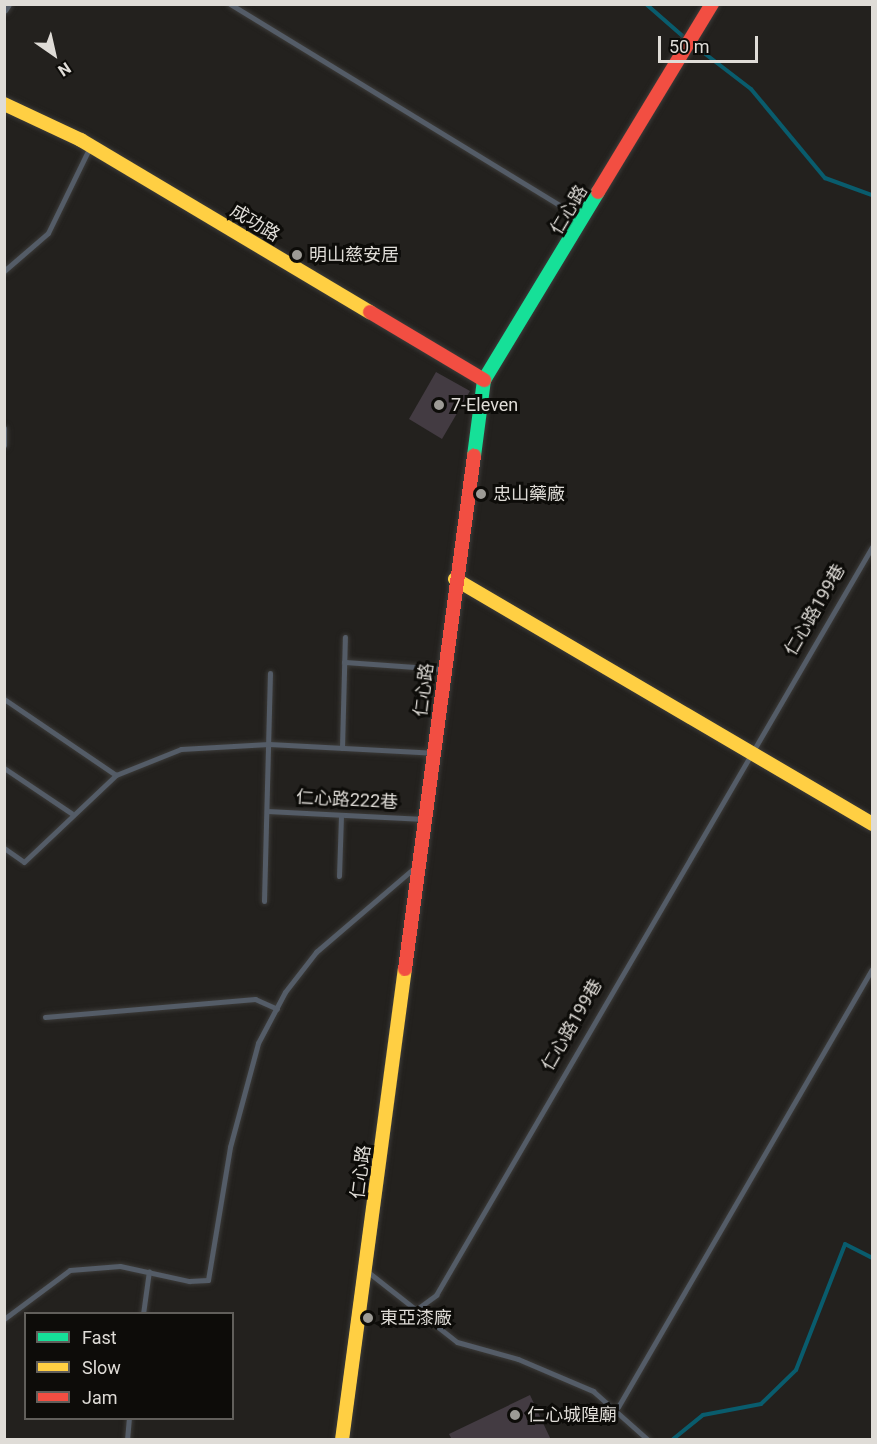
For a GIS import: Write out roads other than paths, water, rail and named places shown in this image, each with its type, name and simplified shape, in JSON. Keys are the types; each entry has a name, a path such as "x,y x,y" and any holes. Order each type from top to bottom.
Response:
{"street":[{"path":"4,9 7,4"},
{"name":"仁心路","path":"342,1440 366,1272 416,867 435,753 455,579 484,380 585,220 712,4"},
{"name":"成功路","path":"4,104 91,146 484,380"},
{"path":"455,579 873,824"}],"lane":[{"path":"230,4 585,220"},
{"path":"4,272 48,232 91,146"},
{"path":"4,428 4,445"},
{"name":"仁心路199巷","path":"417,1309 436,1295 873,547"},
{"path":"342,748 345,637"},
{"path":"344,662 444,669"},
{"path":"264,901 270,673"},
{"path":"4,699 116,775"},
{"path":"4,848 24,862 71,813 116,775 181,749 268,744 435,753"},
{"path":"4,768 71,813"},
{"name":"仁心路222巷","path":"267,811 425,819"},
{"path":"339,876 341,814"},
{"path":"4,1319 70,1270 120,1266 202,1283 213,1274 230,1148 258,1043 277,1009 316,952 416,867"},
{"path":"618,1407 873,969"},
{"path":"45,1017 255,999 277,1009"},
{"path":"143,1312 149,1271"},
{"path":"366,1272 458,1342 565,1378 618,1407 648,1440"},
{"path":"127,1440 129,1420"}],"waterway":[{"path":"646,4 685,38"},
{"path":"691,43 751,89 825,178 872,195"},
{"path":"672,1440 703,1415 761,1404 796,1370 845,1244 872,1258"}],"place":[{"name":"明山慈安居","path":"297,255"},
{"name":"7-Eleven","path":"439,405"},
{"name":"忠山藥廠","path":"481,494"},
{"name":"東亞漆廠","path":"368,1318"},
{"name":"仁心城隍廟","path":"515,1415"}]}
